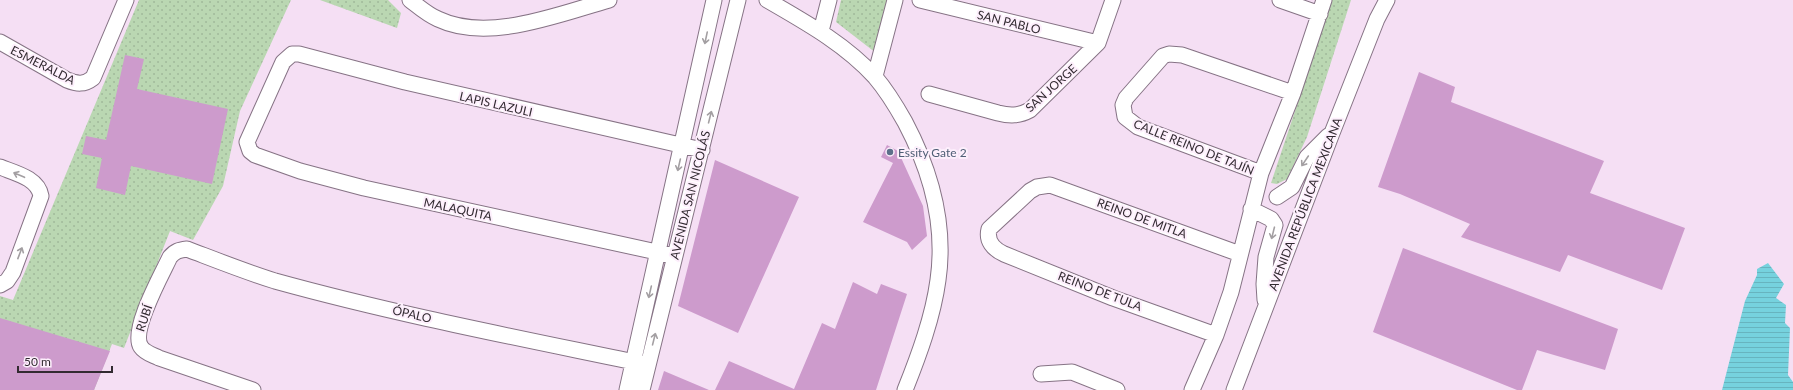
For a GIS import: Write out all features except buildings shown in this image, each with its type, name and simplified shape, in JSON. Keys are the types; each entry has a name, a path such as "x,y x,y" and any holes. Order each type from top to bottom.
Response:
{"street":[{"name":"ESMERALDA","path":"0,42 75,84 88,83 93,78 126,0"},
{"path":"410,0 438,20 456,25 494,27 522,24 609,0"},
{"name":"AVENIDA SAN NICOLÁS","path":"642,390 641,363 659,253 714,0"},
{"name":"AVENIDA SAN NICOLÁS","path":"627,390 641,363 675,256 738,0"},
{"path":"767,0 821,31 875,76 891,98 917,146 930,179 940,227 939,268 933,306 905,390"},
{"path":"821,31 829,0"},
{"path":"875,76 895,0"},
{"name":"SAN PABLO","path":"920,0 1098,43"},
{"name":"SAN JORGE","path":"929,94 998,113 1015,116 1030,110 1098,43 1113,0"},
{"path":"1192,390 1216,335 1230,292 1261,173 1293,93 1322,7 1280,0"},
{"name":"AVENIDA REPÚBLICA MEXICANA","path":"1378,19 1381,0"},
{"name":"AVENIDA REPÚBLICA MEXICANA","path":"1234,390 1332,133 1387,0"},
{"name":"LAPIS LAZULI","path":"247,147 248,136 283,62 292,54 307,56 405,82 702,150"},
{"name":"CALLE REINO DE TAJÍN","path":"1261,173 1138,127 1125,117 1123,105 1126,98 1159,60 1169,54 1182,55 1293,93"},
{"path":"1277,197 1292,187 1307,158 1332,133"},
{"name":"MALAQUITA","path":"247,147 255,155 300,171 357,186 675,256"},
{"path":"0,167 28,179 37,185 41,196 40,203 13,272 7,281 0,285"},
{"name":"REINO DE MITLA","path":"989,240 988,234 993,224 1030,191 1043,185 1058,187 1240,254"},
{"path":"1256,190 1303,207"},
{"path":"1251,209 1271,219 1275,226 1266,257 1264,273 1265,306"},
{"name":"REINO DE TULA","path":"989,240 993,247 1004,254 1113,298 1216,335"},
{"name":"ÓPALO","path":"180,250 187,249 274,280 327,294 436,320 641,363"},
{"name":"RUBÍ","path":"180,250 170,257 142,320 138,339 141,346 146,352 159,358 253,390"},
{"path":"1040,374 1072,372 1117,390"}],"green space":[{"path":"139,0 291,0 240,111 223,186 193,240 170,231 124,348 112,344 94,390 0,390 0,296 13,300"},
{"path":"320,0 388,0 401,13 397,28"},
{"path":"841,0 888,0 876,53 836,22"},
{"path":"1332,0 1351,0 1307,137 1287,179 1277,184 1271,183"}],"water":[{"path":"1768,263 1784,284 1776,298 1786,305 1785,323 1790,328 1788,375 1793,382 1793,390 1722,390 1745,301 1757,275 1757,269"}],"place":[{"name":"Essity Gate 2","path":"890,152"}]}
